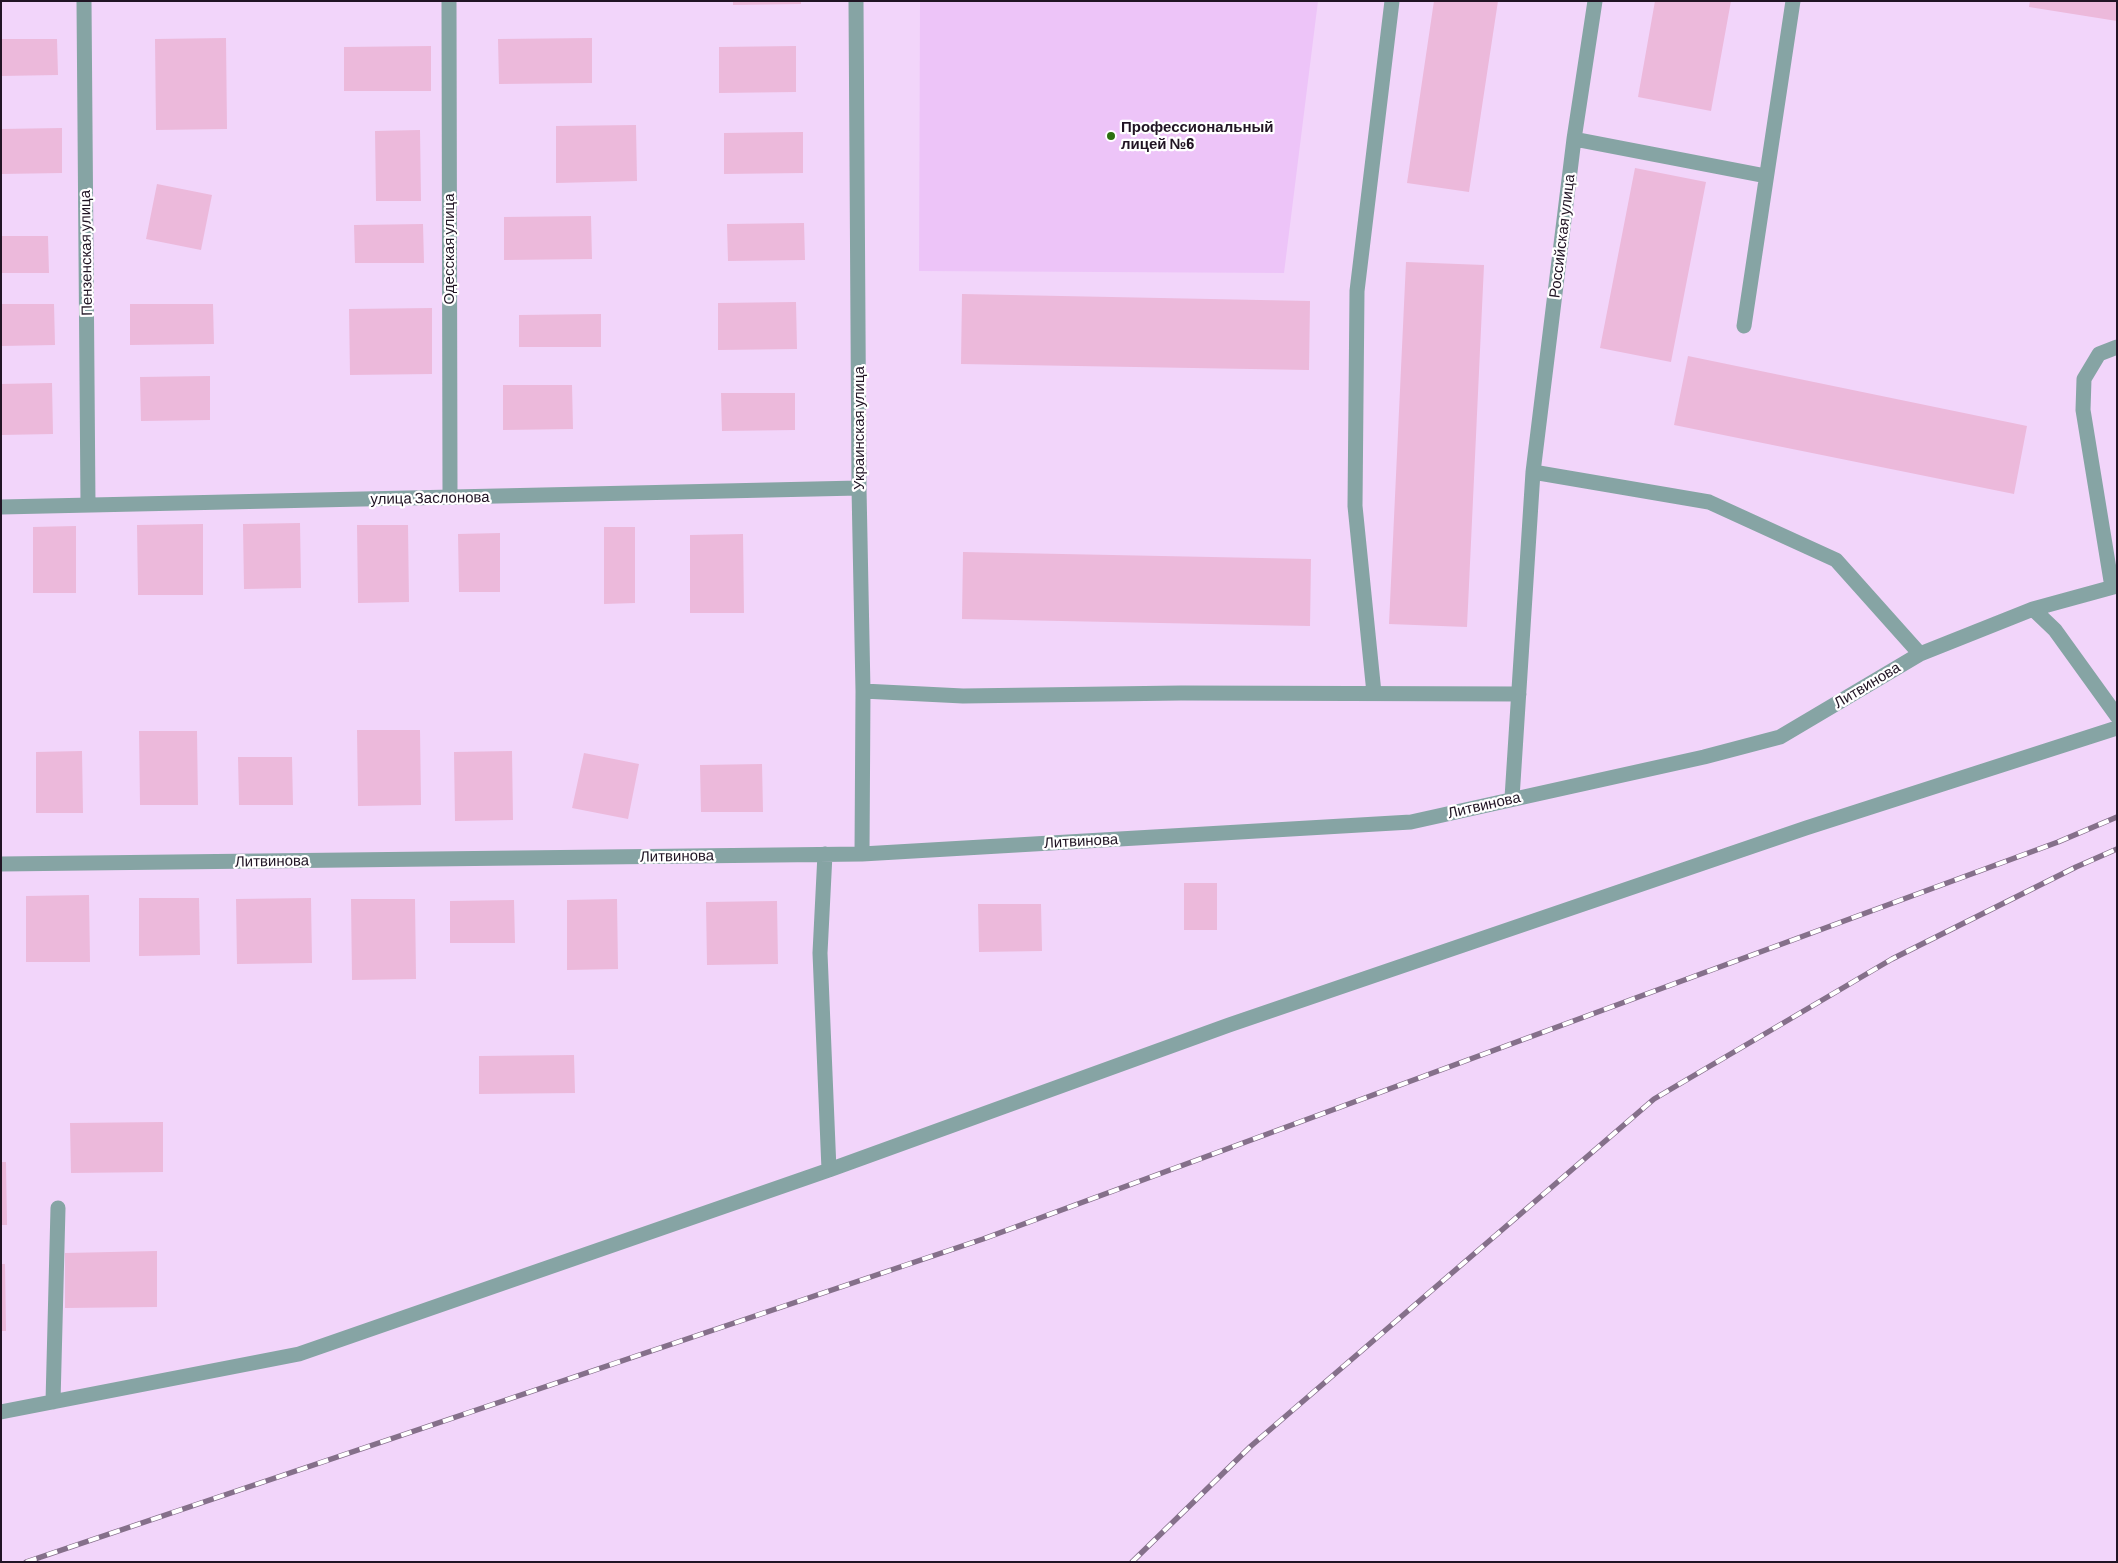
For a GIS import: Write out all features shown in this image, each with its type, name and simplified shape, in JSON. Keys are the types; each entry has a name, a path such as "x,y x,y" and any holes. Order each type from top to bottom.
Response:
{"street":[{"name":"Пензенская улица","path":"84,1 88,505"},
{"name":"Одесская улица","path":"449,1 450,497"},
{"name":"Украинская улица","path":"856,1 859,488 864,691 862,854"},
{"path":"1374,693 1355,506 1357,291 1392,1"},
{"name":"Российская улица","path":"1512,798 1533,472 1574,139 1595,1"},
{"path":"1744,326 1793,1"},
{"path":"1574,139 1766,176"},
{"path":"2115,586 2083,410 2084,379 2099,354 2117,347"},
{"path":"1533,472 1709,502 1836,560 1920,654"},
{"name":"улица Заслонова","path":"1,507 859,488"},
{"name":"Литвинова","path":"1,864 862,854 1411,822 1512,798 1704,757 1780,736 1920,654 2033,609 2115,586"},
{"path":"2033,609 2055,630 2117,716"},
{"path":"864,691 963,696 1374,693 1519,694"},
{"path":"1,1412 299,1354 828,1170 1314,996 1806,828 2117,728"},
{"path":"825,854 820,954 828,1170"},
{"path":"53,1402 58,1208"}],"shaded area":[{"name":"Профессиональный лицей №6","path":"920,1 1318,1 1284,273 919,271"}],"building":[{"path":"733,1 801,1 801,4 733,5"},
{"path":"1434,1 1498,1 1469,192 1407,183"},
{"path":"1655,1 1731,1 1711,111 1638,97"},
{"path":"2030,1 2117,1 2117,21 2029,7"},
{"path":"226,38 227,129 156,130 155,39"},
{"path":"592,38 592,83 499,84 498,39"},
{"path":"1,39 57,39 58,75 1,76"},
{"path":"431,46 431,91 344,91 344,47"},
{"path":"796,46 796,92 719,93 719,47"},
{"path":"636,125 637,181 556,183 556,126"},
{"path":"62,128 62,173 1,174 1,129"},
{"path":"420,130 421,201 376,201 375,131"},
{"path":"803,132 803,173 724,174 724,133"},
{"path":"1635,168 1706,182 1671,362 1600,348"},
{"path":"157,184 212,195 201,250 146,239"},
{"path":"591,216 592,259 504,260 504,217"},
{"path":"804,223 805,260 728,261 727,224"},
{"path":"423,224 424,263 355,263 354,225"},
{"path":"1,236 48,236 49,273 1,273"},
{"path":"1406,262 1484,265 1467,627 1389,624"},
{"path":"962,294 1310,301 1309,370 961,364"},
{"path":"796,302 797,349 718,350 718,303"},
{"path":"1,304 54,304 55,345 1,346"},
{"path":"130,304 213,304 214,344 130,345"},
{"path":"432,308 432,374 350,375 349,309"},
{"path":"601,314 601,347 519,347 519,315"},
{"path":"1688,356 2027,426 2014,494 1674,425"},
{"path":"210,376 210,420 141,421 140,377"},
{"path":"52,383 53,434 1,435 1,384"},
{"path":"503,385 572,385 573,429 503,430"},
{"path":"721,393 795,393 795,430 722,431"},
{"path":"300,523 301,588 244,589 243,524"},
{"path":"203,524 203,595 138,595 137,525"},
{"path":"357,525 408,525 409,602 358,603"},
{"path":"76,526 76,593 33,593 33,527"},
{"path":"604,527 635,527 635,603 604,604"},
{"path":"500,533 500,592 459,592 458,534"},
{"path":"743,534 744,613 690,613 690,535"},
{"path":"963,552 1311,559 1310,626 962,619"},
{"path":"357,730 420,730 421,805 358,806"},
{"path":"139,731 197,731 198,805 140,805"},
{"path":"82,751 83,813 36,813 36,752"},
{"path":"512,751 513,820 455,821 454,752"},
{"path":"584,753 639,764 628,819 572,808"},
{"path":"238,757 292,757 293,805 239,805"},
{"path":"762,764 763,812 701,812 700,765"},
{"path":"1184,883 1217,883 1217,930 1184,930"},
{"path":"89,895 90,962 26,962 26,896"},
{"path":"139,898 199,898 200,955 139,956"},
{"path":"311,898 312,963 237,964 236,899"},
{"path":"351,899 415,899 416,979 352,980"},
{"path":"617,899 618,969 567,970 567,900"},
{"path":"514,900 515,943 450,943 450,901"},
{"path":"777,901 778,964 707,965 706,902"},
{"path":"978,904 1041,904 1042,951 979,952"},
{"path":"574,1055 575,1093 479,1094 479,1056"},
{"path":"163,1122 163,1172 71,1173 70,1123"},
{"path":"1,1162 6,1162 7,1225 1,1225"},
{"path":"157,1251 157,1307 65,1308 65,1253"},
{"path":"1,1264 5,1264 6,1331 1,1331"}],"railway":[{"path":"26,1562 983,1239 2058,842 2117,817"},
{"path":"1132,1562 1251,1446 1654,1099 1892,959 2076,867 2117,849"}],"place":[{"name":"Профессиональный лицей №6","path":"1111,136"}]}
